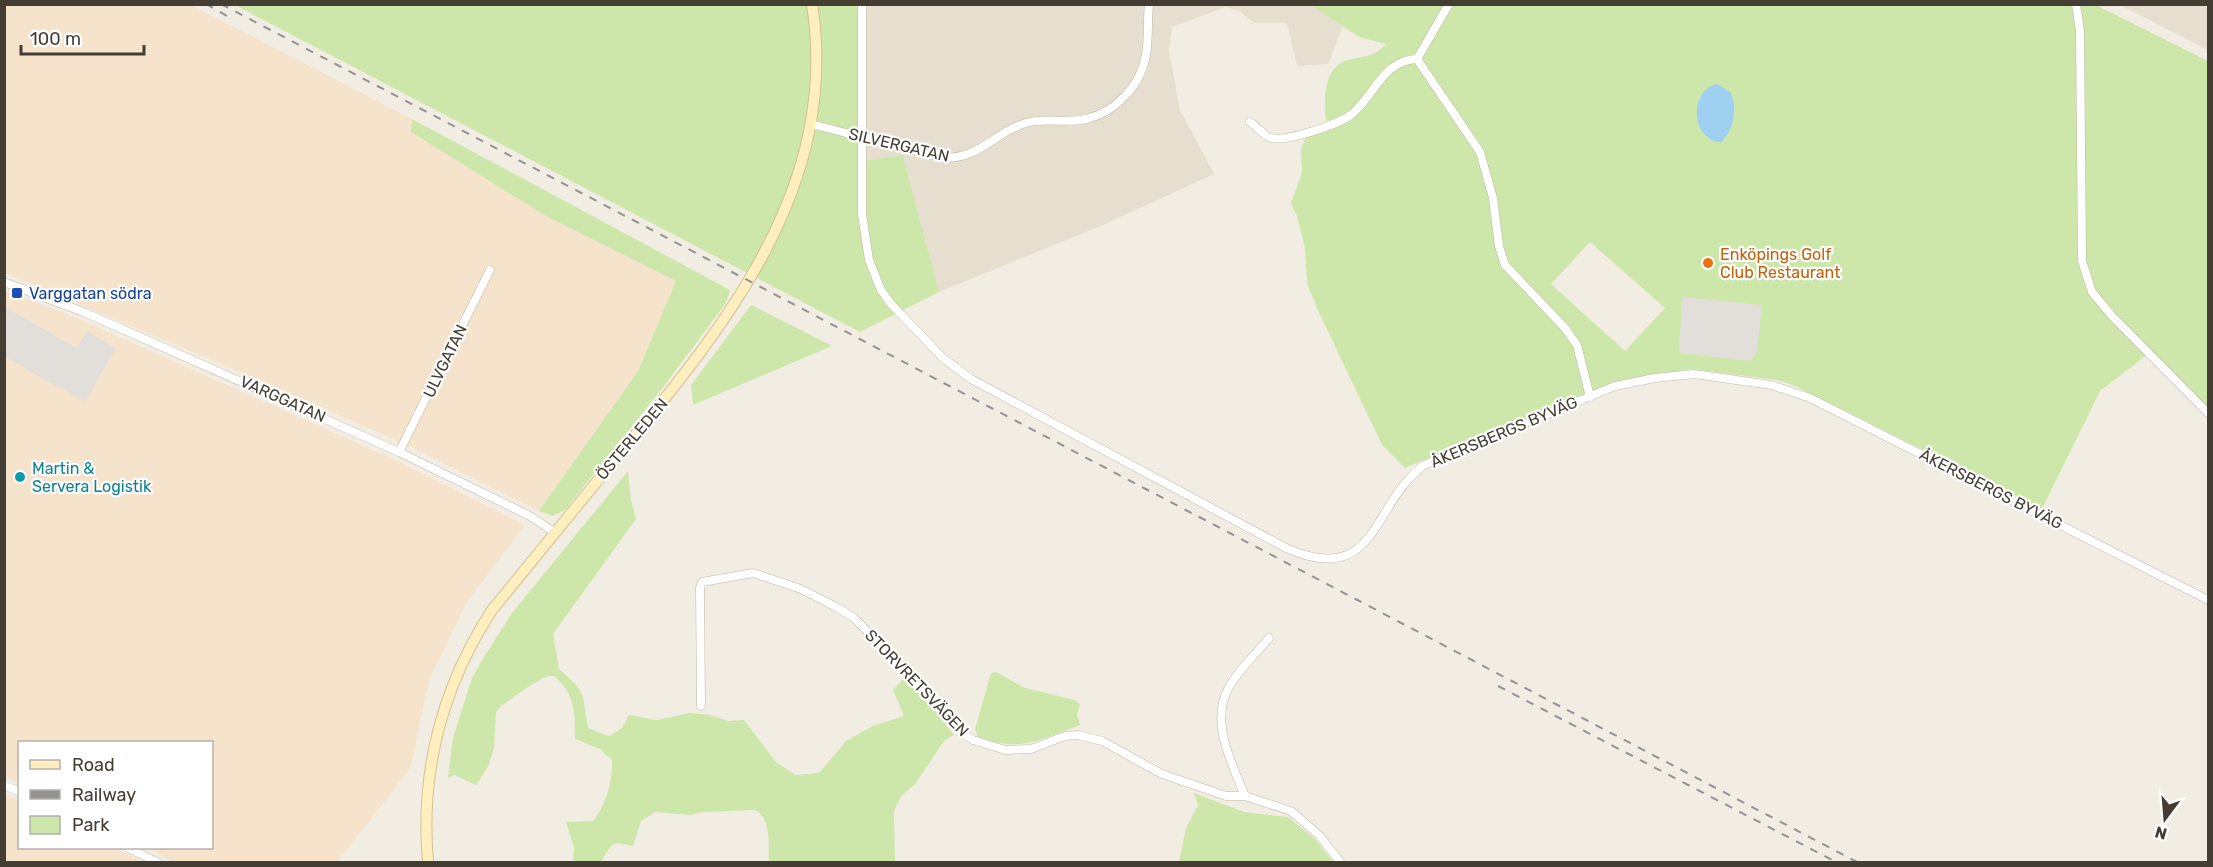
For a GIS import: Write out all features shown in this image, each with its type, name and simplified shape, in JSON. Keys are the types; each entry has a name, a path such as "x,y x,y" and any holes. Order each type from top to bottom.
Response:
{"street":[{"name":"ÖSTERLEDEN","path":"428,862 426,814 435,737 449,692 465,655 492,610 554,532 678,385 735,306 783,216 811,123 817,82 813,4"},
{"name":"ÅKERSBERGS BYVÄG","path":"861,4 864,138 862,214 865,243 874,275 891,304 943,358 964,375 1305,556 1329,560 1360,548 1378,526 1406,481 1424,465 1615,386 1687,374 1771,385 1810,398 2208,600"},
{"name":"SILVERGATAN","path":"811,123 943,158 958,158 972,155 996,138 1026,123 1045,120 1084,120 1121,100 1137,82 1146,56 1149,4"},
{"path":"1417,58 1449,4"},
{"path":"2076,4 2080,31 2082,261 2092,292 2112,316 2208,413"},
{"path":"1250,122 1269,137 1283,140 1342,120 1360,105 1392,67 1406,59 1417,58"},
{"path":"1417,58 1480,152 1493,198 1499,246 1505,265 1565,328 1577,345 1590,397"},
{"name":"ULVGATAN","path":"399,452 490,270"},
{"name":"VARGGATAN","path":"4,282 86,313 399,452 530,516 554,532"},
{"name":"STORVRETSVÄGEN","path":"701,706 700,588 702,582 753,573 801,589 854,618 960,732 973,740 1005,750 1020,751 1065,736 1089,737 1102,741 1161,774 1226,796 1245,796 1291,811 1320,836 1340,862"},
{"path":"1245,796 1229,761 1220,711 1228,688 1269,638"},
{"path":"4,785 18,791"},
{"path":"130,849 157,862"}],"shaded area":[{"path":"1311,4 1343,26 1328,64 1297,66 1287,23 1254,23 1240,11 1226,7 1172,27 1169,51 1180,110 1214,174 1103,225 939,292 903,155 866,162 866,5"},
{"path":"4,5 191,5 412,119 411,132 544,215 676,281 638,371 539,511 413,448 271,385 5,273"},
{"path":"2120,5 2208,5 2208,50"},
{"path":"4,290 70,315 395,460 525,525 467,602 429,680 410,769 337,862 174,862 149,849 213,849 213,741 18,741 18,783 5,776"},
{"path":"1682,297 1762,305 1757,352 1751,361 1679,353"},
{"path":"5,307 77,348 87,331 116,348 85,402 5,357"},
{"path":"4,794 18,801 18,849 117,849 142,862 5,862"}],"green space":[{"path":"235,5 866,5 866,161 903,155 939,292 860,332"},
{"path":"1311,5 2096,5 2208,61 2208,410 2152,351 2100,391 2042,509 1795,386 1777,380 1691,369 1642,377 1507,425 1405,468 1382,445 1316,306 1307,283 1305,248 1297,216 1291,203 1302,173 1301,149 1306,137 1344,122 1341,118 1326,121 1325,94 1334,69 1348,60 1373,54 1386,44 1359,37","holes":["1700,96 1735,112 1725,139 1708,137 1701,128 1697,113","1590,242 1665,308 1625,351 1551,284"]},
{"path":"412,119 730,290 726,303 664,386 565,510 553,516 539,511 638,371 676,281 544,215 411,132"},
{"path":"751,305 832,346 693,405 691,385"},
{"path":"628,471 631,500 636,519 553,634 559,669 577,686 583,697 588,728 609,736 622,728 629,715 657,720 689,713 710,715 728,721 744,720 776,762 795,775 819,773 846,741 873,726 904,716 893,690 906,676 954,735 944,741 915,784 901,796 894,811 895,862 769,862 767,826 755,810 703,812 691,815 655,812 641,821 633,846 620,843 612,845 601,862 573,862 574,848 566,822 593,821 598,815 608,792 612,760 600,749 575,739 574,712 570,697 554,676 547,676 531,685 496,712 494,748 489,765 476,785 454,775 448,778 453,738 472,678 482,660 512,613"},
{"path":"996,672 1025,688 1075,700 1080,705 1077,715 1080,725 1042,739 1019,744 993,742 978,737 975,729 991,673"},
{"path":"1194,793 1244,812 1288,817 1315,839 1333,862 1179,862 1186,828 1198,805"}],"water":[{"path":"1717,84 1730,92 1734,104 1732,125 1721,142 1711,139 1704,133 1697,115 1701,95 1708,88"}],"railway":[{"path":"206,4 227,16"},
{"path":"221,4 1857,862"},
{"path":"1498,686 1836,862"}],"place":[{"name":"Enköpings Golf Club Restaurant","path":"1708,263"},
{"name":"Varggatan södra","path":"17,293"},
{"name":"Martin & Servera Logistik","path":"20,477"}]}
